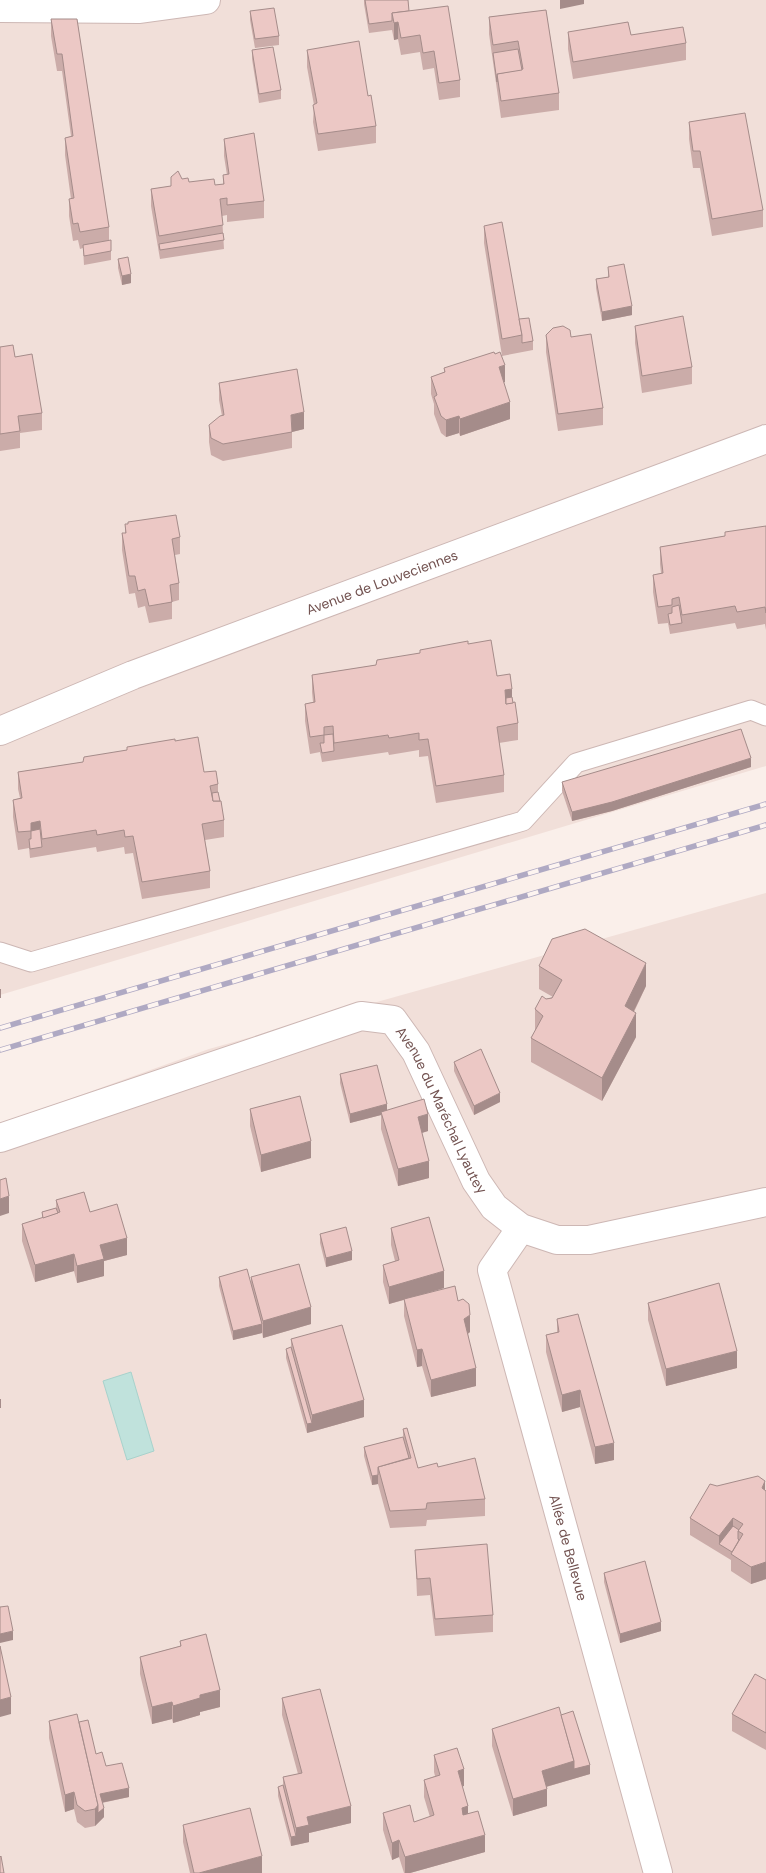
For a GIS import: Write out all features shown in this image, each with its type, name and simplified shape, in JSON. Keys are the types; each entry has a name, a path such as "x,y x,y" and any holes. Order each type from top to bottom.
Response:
{"street":[{"path":"0,8 140,9 206,0"},
{"name":"Avenue de Louveciennes","path":"0,731 133,675 766,439"},
{"name":"Avenue du Maréchal Lyautey","path":"0,1138 361,1016 393,1020 416,1052 476,1181 494,1207 521,1228 557,1240 589,1240 766,1202"},
{"name":"Allée de Bellevue","path":"521,1228 492,1270 658,1873"}],"lane":[{"path":"0,952 31,962 523,821 576,763 751,710 766,716"}],"shaded area":[{"path":"0,0 766,0 766,766 0,995"},
{"path":"766,893 766,1873 0,1873 0,1124 209,1049"}],"water":[{"path":"131,1372 154,1451 127,1460 103,1381"}],"building":[{"path":"365,0 408,0 409,11 392,13 392,21 369,24"},
{"path":"448,6 460,80 439,83 434,51 423,53 420,35 401,38 398,22 394,23 392,13"},
{"path":"274,8 279,36 255,39 250,11"},
{"path":"546,10 559,93 501,101 497,74 523,69 518,41 493,45 489,17"},
{"path":"51,19 77,19 109,227 80,232 78,223 73,224 69,199 74,198 65,138 73,136 62,54 57,54"},
{"path":"628,22 631,35 683,27 686,43 573,62 568,32"},
{"path":"359,41 368,96 371,95 376,126 318,134 313,105 317,103 307,50"},
{"path":"273,47 281,90 259,94 252,50"},
{"path":"518,49 522,70 497,74 497,82 493,53"},
{"path":"745,113 763,210 712,219 700,151 693,151 689,122"},
{"path":"254,133 264,201 227,205 227,198 220,199 223,225 159,236 151,189 171,186 171,177 178,171 182,179 188,178 189,182 214,179 215,185 224,184 223,175 229,174 224,139"},
{"path":"502,222 522,335 502,339 484,226"},
{"path":"223,233 224,240 160,250 159,244"},
{"path":"111,240 111,251 84,256 83,245"},
{"path":"128,257 131,274 122,276 118,259"},
{"path":"624,264 632,306 602,312 596,279 609,277 608,267"},
{"path":"683,316 692,367 642,376 635,326"},
{"path":"529,318 533,341 522,343 519,319"},
{"path":"563,326 570,330 571,337 591,334 603,408 558,414 546,335 553,328"},
{"path":"13,345 15,357 32,354 42,413 18,416 20,431 0,434 0,347"},
{"path":"494,352 495,354 500,352 505,365 499,367 510,402 460,419 459,416 446,420 441,416 434,397 437,395 431,377 445,372 444,368"},
{"path":"297,369 304,412 291,415 292,432 223,444 211,438 209,425 224,415 219,383"},
{"path":"176,515 180,537 172,539 179,583 170,585 172,602 149,606 145,589 138,591 135,576 129,576 122,533 126,533 125,524 128,524 128,522"},
{"path":"766,526 766,613 765,607 737,612 735,606 682,615 679,597 672,599 672,605 658,607 653,575 663,573 660,547 725,536 725,532"},
{"path":"679,605 682,623 670,625 668,614 672,613 672,607"},
{"path":"491,640 497,676 510,674 512,689 505,690 506,704 515,702 518,723 497,727 504,775 436,786 428,739 419,740 419,733 389,738 388,735 334,743 333,726 324,727 324,735 310,737 305,704 315,702 312,675 376,665 377,660 420,653 420,650 468,641 468,644"},
{"path":"512,697 513,703 506,704 506,698"},
{"path":"741,729 751,758 612,802 572,812 562,782"},
{"path":"333,734 334,751 322,753 320,743 324,743 324,735"},
{"path":"198,737 204,772 216,771 218,784 210,786 213,801 221,801 224,820 202,824 210,871 142,882 133,836 125,837 124,830 97,835 96,830 42,839 40,821 31,823 31,831 18,832 13,800 22,798 18,772 83,762 84,757 127,750 127,747"},
{"path":"218,792 220,801 213,801 212,793"},
{"path":"40,829 42,847 30,849 29,839 31,839 31,831"},
{"path":"585,929 646,963 625,1006 636,1013 602,1078 531,1038 543,1016 535,1009 542,996 546,999 552,998 562,980 539,966 552,939"},
{"path":"481,1049 500,1093 474,1106 454,1062"},
{"path":"377,1065 387,1104 350,1114 340,1074"},
{"path":"300,1096 311,1141 261,1155 250,1109"},
{"path":"424,1099 428,1114 418,1117 429,1161 398,1169 381,1112"},
{"path":"6,1178 9,1196 0,1199 0,1180"},
{"path":"84,1192 90,1212 117,1204 127,1238 100,1245 104,1259 77,1266 74,1254 35,1265 22,1224 60,1212 56,1200"},
{"path":"56,1208 58,1213 43,1218 42,1212"},
{"path":"429,1217 444,1271 389,1287 383,1265 399,1260 391,1228"},
{"path":"346,1227 352,1251 326,1258 320,1234"},
{"path":"299,1264 311,1307 263,1321 251,1277"},
{"path":"247,1269 262,1324 233,1331 219,1277"},
{"path":"719,1283 737,1351 666,1369 648,1303"},
{"path":"455,1286 458,1301 463,1299 469,1304 470,1315 464,1319 476,1368 431,1380 422,1349 417,1350 404,1299"},
{"path":"578,1314 614,1443 595,1447 580,1390 562,1395 546,1335 559,1332 557,1319"},
{"path":"342,1325 364,1400 312,1415 291,1339"},
{"path":"291,1347 312,1423 307,1424 286,1349"},
{"path":"407,1428 418,1468 437,1463 438,1467 475,1458 485,1499 427,1503 426,1509 390,1511 378,1467 411,1458 403,1429"},
{"path":"403,1437 409,1458 378,1467 378,1475 372,1476 364,1447"},
{"path":"758,1476 765,1481 762,1488 766,1491 766,1562 751,1567 731,1554 743,1534 738,1531 743,1524 733,1518 719,1536 690,1518 710,1484 717,1486"},
{"path":"733,1526 739,1530 739,1540 732,1552 719,1544"},
{"path":"487,1544 493,1615 435,1619 430,1578 417,1579 415,1550"},
{"path":"645,1561 661,1622 620,1634 604,1573"},
{"path":"8,1606 13,1631 0,1634 0,1607"},
{"path":"206,1634 220,1690 200,1695 200,1698 173,1706 172,1702 152,1707 140,1657 181,1646 180,1641"},
{"path":"0,1646 11,1697 0,1700"},
{"path":"755,1674 766,1680 766,1733 732,1714"},
{"path":"320,1689 351,1806 307,1817 309,1825 296,1828 283,1777 302,1773 282,1698"},
{"path":"559,1707 574,1761 542,1771 547,1789 513,1799 492,1729"},
{"path":"573,1711 590,1765 574,1769 574,1761 561,1715"},
{"path":"77,1714 98,1805 95,1809 85,1811 77,1805 74,1792 65,1795 49,1721"},
{"path":"88,1720 96,1754 102,1752 106,1766 122,1763 129,1788 100,1794 104,1808 98,1813 98,1805 79,1722"},
{"path":"457,1748 464,1769 458,1771 468,1806 462,1808 463,1815 478,1811 485,1835 405,1857 399,1840 392,1843 383,1813 410,1805 414,1822 434,1815 424,1780 440,1775 434,1755"},
{"path":"283,1785 296,1836 291,1837 278,1787"},
{"path":"250,1808 262,1856 194,1873 183,1825"},
{"path":"1,1856 4,1873 0,1873"}],"railway":[{"path":"0,1028 766,804"},
{"path":"0,1050 766,825"}]}
